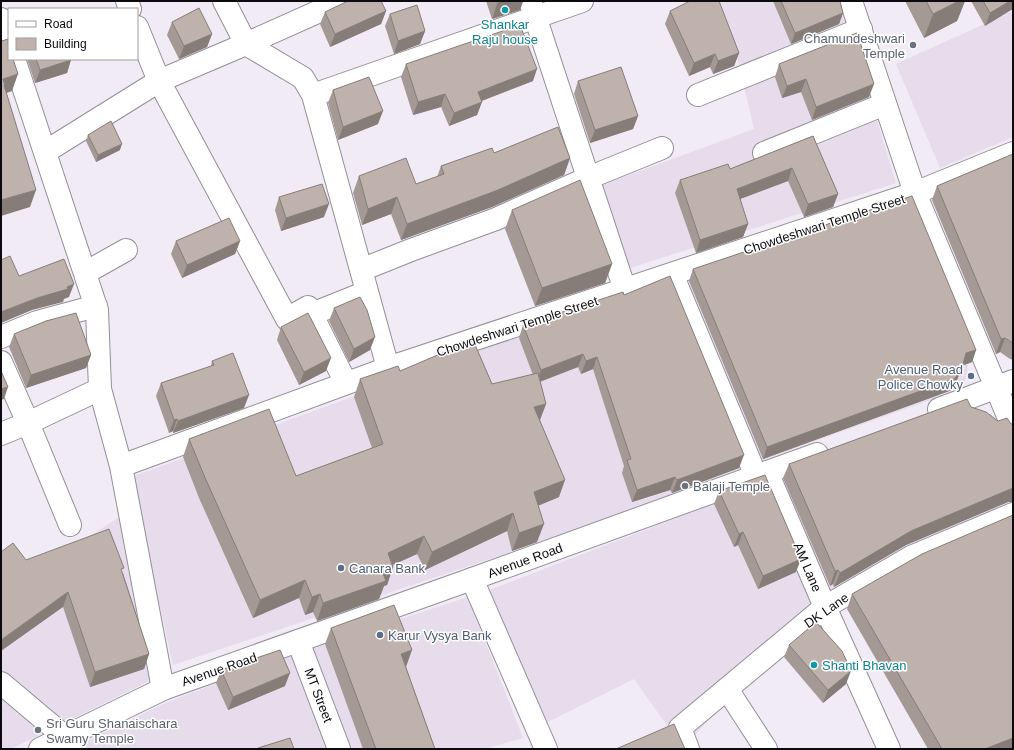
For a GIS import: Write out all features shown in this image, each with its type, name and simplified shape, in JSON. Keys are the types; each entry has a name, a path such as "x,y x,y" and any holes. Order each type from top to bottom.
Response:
{"street":[{"path":"224,1 246,44 303,78 313,95 388,368"},
{"path":"45,152 159,81 342,1"},
{"path":"313,95 532,9 582,1"},
{"path":"851,1 915,193 1005,385 1013,428"},
{"path":"532,9 625,290"},
{"path":"1,19 8,40"},
{"path":"138,28 159,81 287,319 308,308 346,383"},
{"path":"698,95 860,30"},
{"path":"14,60 96,306 100,389 121,466 163,689"},
{"path":"764,153 885,104"},
{"path":"361,270 410,250 496,219 588,178 662,148"},
{"name":"Chowdeshwari Temple Street","path":"121,466 388,368 915,193 1013,153"},
{"path":"85,273 126,250"},
{"name":"AM Lane","path":"672,274 761,474 825,607 889,749"},
{"path":"312,314 367,292"},
{"path":"1,337 37,322 96,306"},
{"path":"1,362 70,525"},
{"path":"918,417 1005,385"},
{"path":"1,434 100,389"},
{"name":"Avenue Road","path":"40,749 68,743 163,689 839,446"},
{"name":"DK Lane","path":"688,749 680,728 825,607 911,557 1013,514"},
{"path":"472,579 546,749"},
{"name":"MT Street","path":"298,641 339,749"},
{"path":"1,684 68,743"},
{"path":"727,689 766,749"}],"shaded area":[{"path":"717,1 841,1 896,183 624,270 591,189 754,129 735,48"},
{"path":"1013,11 1013,137 940,168 896,64"},
{"path":"784,241 968,360 967,378 956,391 815,441 612,518 173,665 131,477"},
{"path":"961,409 1013,462 1013,508 927,541 763,661 683,748 634,679 542,725 489,590"},
{"path":"122,515 151,680 11,749 1,749 1,595"},
{"path":"468,597 523,738 484,749 88,749 85,742 163,704 290,655"}],"building":[{"path":"348,1 381,1 386,11 335,34 325,12"},
{"path":"690,1 719,1 739,53 718,61 715,54 694,63 670,11"},
{"path":"781,1 840,1 843,13 795,33"},
{"path":"926,1 959,1 933,14"},
{"path":"983,1 1010,1 990,13"},
{"path":"417,5 425,31 398,41 390,14"},
{"path":"199,8 212,34 184,46 172,22"},
{"path":"520,25 537,69 478,92 482,102 454,113 445,94 418,102 406,64"},
{"path":"857,33 874,84 816,107 806,79 787,86 779,64"},
{"path":"1,37 2,41 8,39 8,60 13,60 18,74 3,79 36,190 1,200"},
{"path":"36,60 71,60 40,70"},
{"path":"621,67 638,116 595,130 578,81"},
{"path":"369,77 383,111 343,127 333,90"},
{"path":"111,121 122,144 98,155 88,135"},
{"path":"558,127 570,158 498,190 407,224 397,197 368,209 359,176 406,158 416,184 444,174 441,166 492,148 494,153"},
{"path":"813,136 838,194 808,204 792,168 737,189 748,224 700,240 680,180 728,164 730,169"},
{"path":"1013,154 1013,343 1005,338 1001,339 937,186"},
{"path":"580,180 612,264 542,288 512,210"},
{"path":"322,184 329,204 286,218 279,197"},
{"path":"912,196 976,350 966,353 962,368 956,378 767,447 693,269"},
{"path":"229,218 240,241 187,265 176,241"},
{"path":"10,256 19,276 64,259 74,284 67,287 68,289 37,298 1,312 1,260"},
{"path":"670,276 744,455 677,480 675,477 637,490 627,460 631,459 597,357 586,361 583,354 541,370 523,325 623,292 624,295"},
{"path":"360,297 367,310 375,337 354,349 334,308"},
{"path":"76,313 91,355 31,375 14,334 46,321"},
{"path":"308,313 331,358 304,372 281,327"},
{"path":"473,340 492,384 538,373 546,404 534,407 565,480 534,492 544,524 519,533 513,513 432,552 424,536 388,553 393,567 382,571 386,581 323,603 320,594 312,597 305,580 260,600 189,439 269,409 296,476 383,444 360,379 398,366 400,371"},
{"path":"233,353 249,395 178,421 177,419 174,420 161,383 214,365 212,361"},
{"path":"1,371 8,387 1,389"},
{"path":"967,399 971,407 986,412 998,421 1007,418 1011,424 1013,424 1013,488 911,531 840,573 838,570 835,571 789,464"},
{"path":"765,475 801,559 763,576 743,532 739,534 719,491"},
{"path":"1013,515 1013,738 985,749 942,749 852,594 922,554"},
{"path":"109,529 124,568 121,569 149,654 95,672 68,592 1,640 1,552 13,543 26,560"},
{"path":"394,605 412,650 401,654 435,749 376,749 331,628"},
{"path":"816,622 842,651 851,671 828,690 789,645"},
{"path":"280,650 290,673 233,697 221,670"},
{"path":"674,724 685,749 616,749"},
{"path":"290,738 294,749 258,749 258,748"}],"place":[{"name":"Shankar Raju house","path":"505,10"},
{"name":"Chamundeshwari Temple","path":"913,45"},
{"name":"Avenue Road Police Chowky","path":"971,376"},
{"name":"Balaji Temple","path":"685,486"},
{"name":"Canara Bank","path":"341,568"},
{"name":"Karur Vysya Bank","path":"380,635"},
{"name":"Shanti Bhavan","path":"814,665"},
{"name":"Sri Guru Shanaischara Swamy Temple","path":"38,730"}]}
